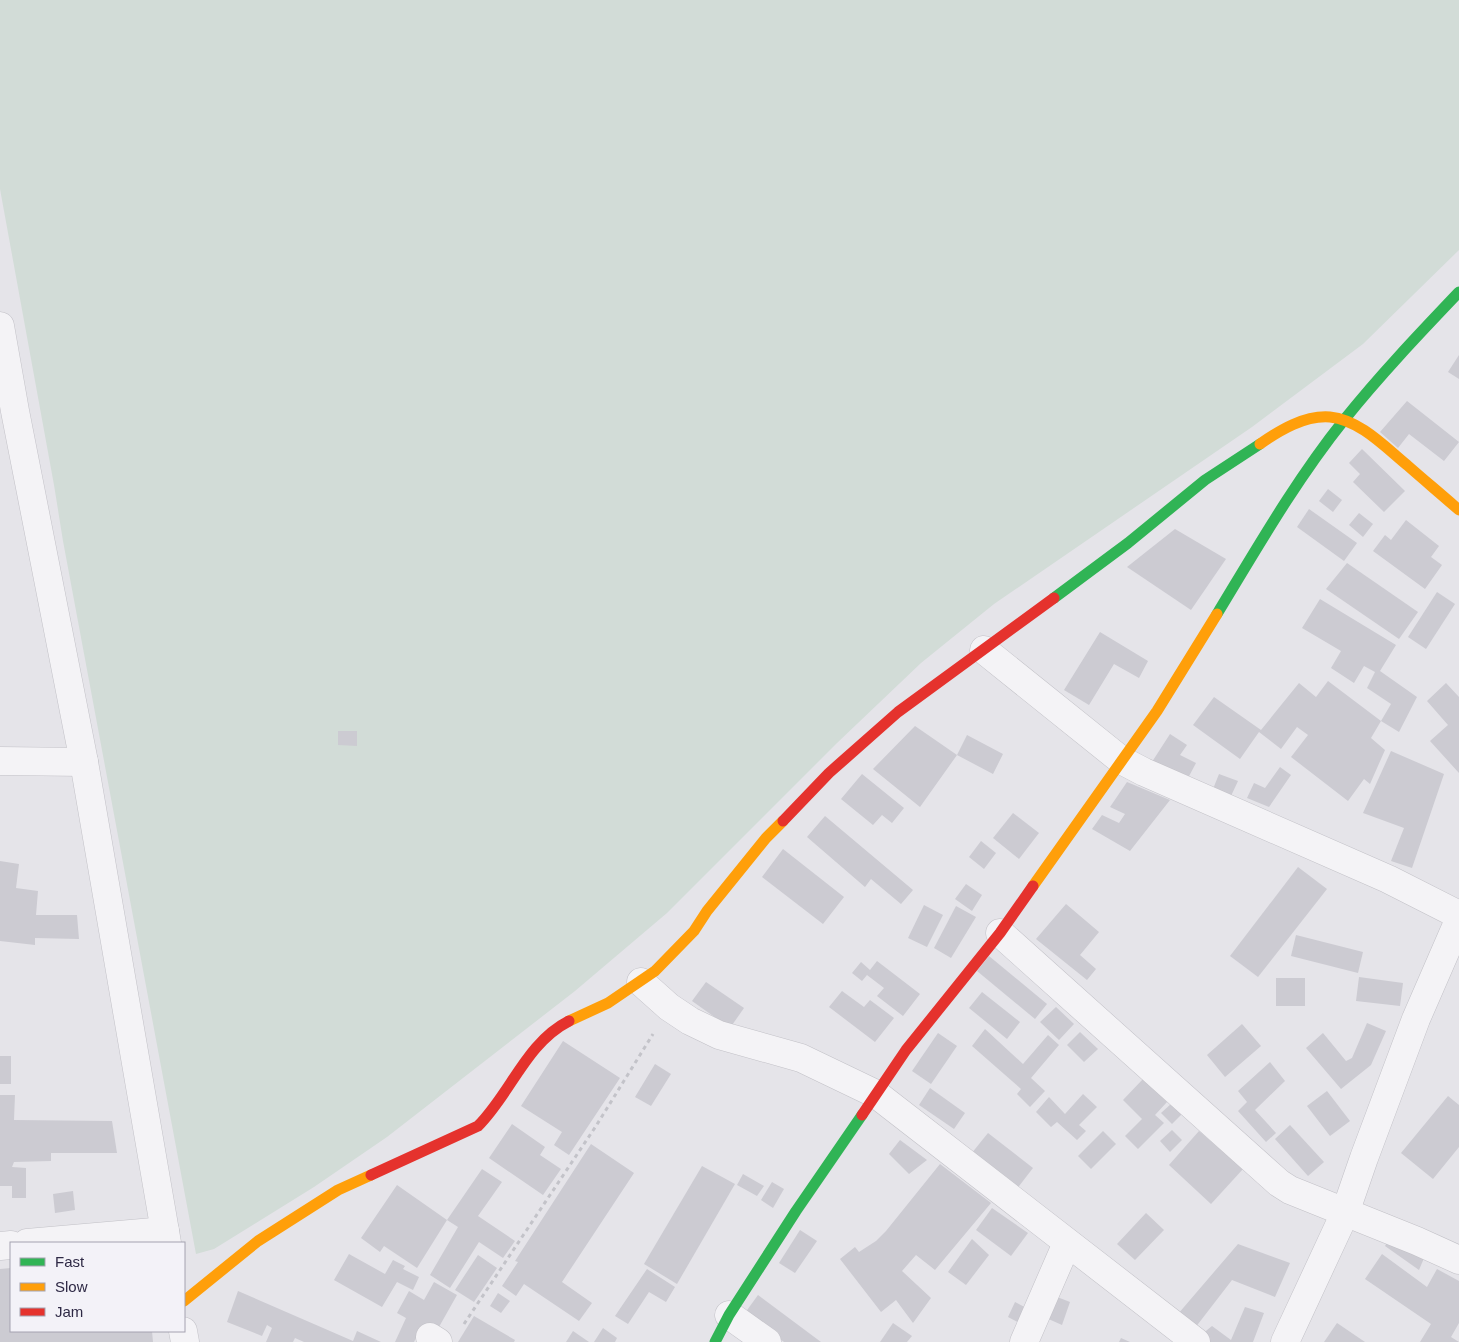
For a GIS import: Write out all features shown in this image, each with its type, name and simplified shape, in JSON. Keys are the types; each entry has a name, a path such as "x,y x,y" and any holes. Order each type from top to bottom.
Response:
{"street":[{"path":"714,1342 729,1315 796,1211 906,1050 1000,933 1157,711 1273,522 1310,466 1344,420 1418,335 1459,292"},
{"path":"0,326 84,762 166,1237 50,1242"},
{"path":"185,1300 258,1241 338,1190 478,1126 491,1113 515,1075 540,1042 566,1022 608,1003 641,982 694,931 707,911 766,838 829,773 898,712 1128,543 1205,480 1281,430 1306,420 1329,417 1344,420 1362,429 1378,441 1459,510"},
{"path":"984,650 1122,760 1144,772 1388,879 1459,915"},
{"path":"0,761 84,762"},
{"path":"1284,1342 1345,1213 1416,1019 1459,920"},
{"path":"1000,933 1290,1190 1459,1260"},
{"path":"641,982 669,1008 719,1035 801,1058 876,1094 1196,1342"},
{"path":"1024,1342 1067,1243"},
{"path":"729,1315 767,1342"}],"path":[{"path":"463,1327 596,1126 669,1008"}],"shaded area":[{"path":"0,0 1459,0 1459,250 1363,344 1252,427 994,604 921,663 837,743 667,913 575,991 387,1137 314,1187 214,1249 196,1254 63,541 0,189"}],"building":[{"path":"1459,355 1459,379 1448,372"},
{"path":"1407,401 1459,442 1444,461 1409,434 1398,448 1380,432"},
{"path":"1362,449 1405,491 1384,512 1353,482 1360,474 1349,463"},
{"path":"1328,489 1342,500 1333,512 1319,501"},
{"path":"1309,509 1357,543 1344,561 1297,527"},
{"path":"1359,513 1373,524 1363,537 1349,525"},
{"path":"1406,520 1439,546 1431,557 1442,565 1425,589 1373,551 1385,535 1391,540"},
{"path":"1175,529 1226,559 1191,610 1127,567"},
{"path":"1347,563 1418,612 1399,639 1326,589"},
{"path":"1437,592 1455,604 1426,649 1408,637"},
{"path":"1320,599 1396,645 1380,671 1417,697 1399,732 1381,721 1391,704 1367,688 1375,672 1364,666 1354,683 1331,668 1341,651 1302,628"},
{"path":"1100,632 1148,661 1139,678 1114,664 1089,705 1064,690"},
{"path":"1328,681 1381,721 1371,738 1385,750 1370,784 1364,779 1348,801 1291,757 1308,735 1297,727 1281,749 1259,732 1240,759 1193,725 1214,697 1261,730 1299,683 1316,697"},
{"path":"1446,683 1459,697 1459,773 1430,741 1448,725 1427,701"},
{"path":"915,726 957,755 920,807 873,769"},
{"path":"338,731 357,731 357,746 338,745"},
{"path":"1170,734 1187,745 1180,755 1196,763 1187,780 1150,765"},
{"path":"967,735 1003,754 993,774 957,755"},
{"path":"1391,751 1444,774 1412,868 1391,861 1404,828 1363,813"},
{"path":"1280,767 1291,775 1269,807 1247,798 1254,783 1265,788"},
{"path":"862,774 904,808 892,823 882,815 873,825 841,799"},
{"path":"1219,774 1238,781 1231,796 1213,789"},
{"path":"1127,782 1170,800 1130,851 1092,829 1102,815 1119,823 1125,814 1110,807"},
{"path":"1013,813 1039,833 1019,859 993,838"},
{"path":"825,816 913,890 901,904 871,879 865,887 807,837"},
{"path":"981,841 996,853 984,869 969,857"},
{"path":"783,849 844,897 823,924 762,877"},
{"path":"0,861 19,864 16,888 38,891 36,915 77,915 79,939 35,938 35,945 0,941"},
{"path":"1298,867 1327,889 1258,977 1230,956"},
{"path":"966,884 982,895 972,911 955,899"},
{"path":"1066,904 1099,932 1080,955 1096,969 1087,980 1036,939"},
{"path":"924,905 943,915 927,947 908,938"},
{"path":"956,906 976,917 951,958 934,948"},
{"path":"1296,935 1363,952 1358,973 1291,956"},
{"path":"989,956 1047,1004 1035,1019 977,971"},
{"path":"877,961 920,994 903,1016 877,996 884,988 867,975 862,981 852,973 861,962 870,970"},
{"path":"1359,977 1403,983 1400,1006 1356,1001"},
{"path":"1276,978 1305,978 1305,1006 1276,1006"},
{"path":"706,982 744,1008 730,1028 692,1001"},
{"path":"842,991 864,1007 870,1000 894,1018 875,1042 829,1007"},
{"path":"982,992 1020,1022 1007,1039 969,1008"},
{"path":"1056,1007 1074,1024 1059,1040 1040,1022"},
{"path":"1367,1023 1386,1031 1371,1065 1341,1089 1306,1048 1323,1033 1346,1061 1352,1058"},
{"path":"1242,1024 1261,1046 1225,1077 1207,1055"},
{"path":"985,1029 1023,1064 1048,1035 1059,1045 1031,1078 1045,1091 1030,1107 1017,1094 1021,1089 972,1046"},
{"path":"1080,1032 1098,1049 1084,1062 1067,1045"},
{"path":"938,1033 957,1046 931,1084 912,1071"},
{"path":"563,1041 620,1078 569,1155 554,1145 562,1132 521,1106"},
{"path":"0,1056 11,1056 11,1084 0,1084"},
{"path":"1270,1062 1285,1081 1255,1110 1276,1133 1266,1142 1238,1111 1247,1102 1238,1091"},
{"path":"655,1064 671,1074 651,1106 635,1097"},
{"path":"1143,1079 1167,1102 1155,1115 1164,1123 1138,1149 1125,1136 1142,1119 1123,1100"},
{"path":"930,1088 965,1113 954,1129 919,1105"},
{"path":"1327,1091 1350,1121 1330,1136 1307,1106"},
{"path":"1083,1094 1097,1107 1079,1125 1086,1131 1077,1140 1057,1122 1051,1127 1036,1112 1049,1097 1065,1114"},
{"path":"0,1095 15,1095 14,1120 112,1121 117,1153 51,1153 51,1161 14,1162 12,1167 26,1168 26,1198 12,1198 12,1186 0,1186"},
{"path":"1448,1096 1459,1105 1459,1147 1433,1179 1401,1153"},
{"path":"1172,1103 1183,1113 1172,1124 1161,1113"},
{"path":"512,1124 545,1147 540,1155 561,1169 543,1195 489,1158"},
{"path":"1290,1125 1324,1162 1308,1176 1275,1139"},
{"path":"1172,1130 1182,1140 1170,1152 1160,1141"},
{"path":"1103,1131 1116,1144 1091,1169 1078,1156"},
{"path":"1199,1131 1243,1169 1211,1204 1169,1165"},
{"path":"988,1133 1033,1168 1016,1190 971,1154"},
{"path":"900,1140 927,1160 909,1174 889,1154"},
{"path":"591,1144 634,1173 562,1282 592,1303 579,1321 524,1284 516,1296 502,1286 518,1262 515,1261"},
{"path":"940,1164 991,1203 935,1270 916,1255 902,1271 931,1298 913,1323 896,1300 881,1312 840,1259 855,1247 859,1252 876,1241"},
{"path":"702,1166 735,1184 677,1284 644,1264"},
{"path":"482,1169 502,1182 478,1216 515,1241 503,1258 479,1242 450,1288 430,1275 458,1227 447,1220"},
{"path":"743,1174 764,1186 757,1196 737,1185"},
{"path":"772,1182 784,1189 773,1208 761,1200"},
{"path":"397,1185 447,1220 417,1268 384,1246 380,1252 361,1238"},
{"path":"73,1191 75,1210 55,1213 53,1194"},
{"path":"992,1208 1028,1233 1011,1256 976,1230"},
{"path":"1146,1213 1164,1230 1135,1260 1117,1244"},
{"path":"800,1230 817,1241 795,1273 779,1263"},
{"path":"1392,1234 1427,1251 1419,1270 1385,1246"},
{"path":"972,1239 989,1255 966,1285 948,1272"},
{"path":"1238,1244 1290,1263 1275,1297 1232,1280 1195,1328 1178,1314"},
{"path":"349,1254 385,1274 393,1260 405,1266 403,1269 419,1277 413,1290 397,1282 382,1307 334,1280"},
{"path":"1382,1254 1427,1287 1437,1269 1459,1281 1459,1323 1451,1337 1459,1342 1420,1342 1431,1324 1365,1279"},
{"path":"478,1255 497,1268 474,1302 455,1290"},
{"path":"10,1268 10,1332 152,1332 153,1342 0,1342 0,1269"},
{"path":"647,1269 675,1287 666,1302 649,1292 628,1324 615,1316"},
{"path":"434,1282 457,1295 435,1334 422,1326 414,1342 395,1342 406,1318 397,1313 409,1291 424,1300"},
{"path":"238,1291 353,1341 357,1331 381,1342 304,1342 295,1338 293,1342 266,1342 272,1328 267,1325 262,1336 227,1322"},
{"path":"498,1293 510,1301 501,1313 490,1306"},
{"path":"758,1295 821,1342 784,1342 745,1313"},
{"path":"1052,1295 1070,1302 1062,1325 1044,1317"},
{"path":"1015,1302 1030,1310 1023,1325 1008,1317"},
{"path":"1245,1307 1264,1313 1253,1342 1210,1342 1201,1335 1212,1326 1231,1340"},
{"path":"474,1316 515,1340 514,1342 458,1342"},
{"path":"893,1323 912,1336 907,1342 880,1342"},
{"path":"1337,1323 1340,1325 1365,1342 1324,1342"},
{"path":"603,1328 617,1338 615,1342 594,1342"},
{"path":"573,1331 589,1342 566,1342"},
{"path":"1121,1338 1130,1342 1119,1342"}],"traffic: fast":[{"path":"1217,614 1277,515 1326,443 1386,371 1459,292"},
{"path":"1054,598 1128,543 1205,480 1260,444"},
{"path":"715,1342 729,1315 796,1211 862,1115"}],"traffic: slow":[{"path":"1260,444 1293,424 1311,418 1330,417 1341,419 1372,435 1459,510"},
{"path":"1033,886 1157,711 1217,614"},
{"path":"569,1021 608,1003 655,971 694,931 707,911 766,838 783,821"},
{"path":"185,1300 258,1241 338,1190 371,1175"}],"traffic: jam":[{"path":"783,821 829,773 898,712 1054,598"},
{"path":"862,1115 906,1050 1000,933 1033,886"},
{"path":"371,1175 478,1126 490,1113 541,1042 554,1030 569,1021"}]}
